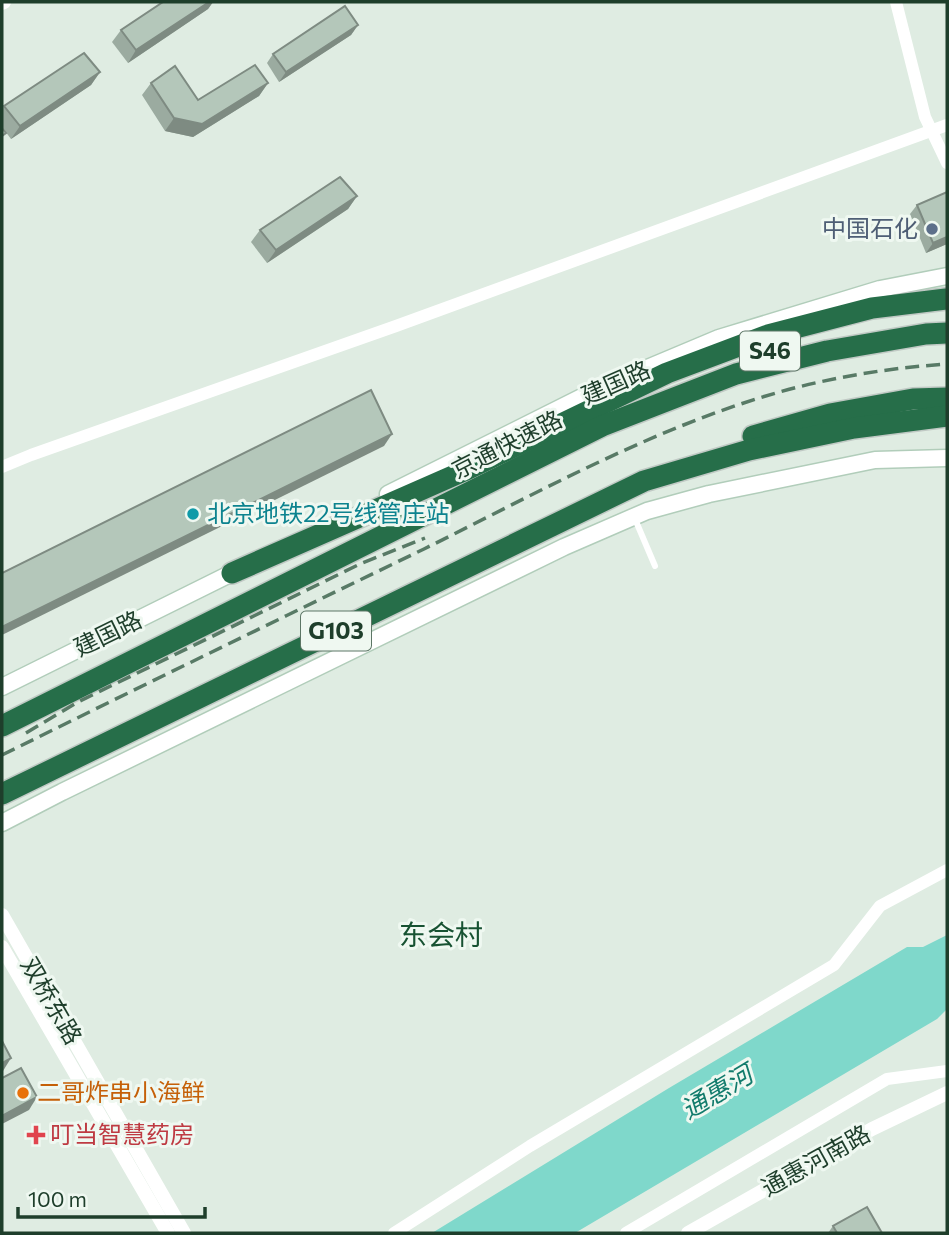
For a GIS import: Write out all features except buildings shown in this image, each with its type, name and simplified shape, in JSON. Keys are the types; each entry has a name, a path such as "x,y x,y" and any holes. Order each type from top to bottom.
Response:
{"highway":[{"path":"232,573 464,471 667,373 768,335 872,308 947,299"},
{"name":"S46","path":"603,426 722,367 813,336 947,299"},
{"name":"京通快速路","path":"2,726 603,426 736,374 827,351 926,334 947,333"},
{"path":"644,481 739,441 830,414 913,400 947,398"},
{"name":"G103","path":"2,794 644,481 750,450 854,428 947,416"}],"main road":[{"name":"建国路","path":"2,687 600,388 719,338 880,289 947,276"},
{"path":"2,823 564,547 634,517 709,494 875,460 947,458"}],"street":[{"path":"896,2 925,117 947,163"},
{"path":"2,467 947,125"},
{"path":"394,1233 530,1146 834,965 880,906 947,870"},
{"name":"双桥东路","path":"2,915 184,1233"},
{"name":"双桥东路","path":"2,947 168,1233"},
{"path":"626,1233 887,1079 947,1071"},
{"name":"通惠河南路","path":"688,1233 872,1129 947,1093"}],"lane":[{"path":"634,517 655,566"}],"water":[{"name":"通惠河","path":"947,935 947,1009 937,1019 575,1233 432,1233 907,947 923,947"}],"railway":[{"path":"2,755 553,484 685,424 730,407 818,382 947,364"},
{"path":"26,733 78,702 360,564 425,538"}],"place":[{"name":"中国石化","path":"932,229"},
{"name":"北京地铁22号线管庄站","path":"193,514"},
{"name":"二哥炸串小海鲜","path":"23,1093"},
{"name":"叮当智慧药房","path":"36,1135"}],"district":[{"name":"东会村","path":"441,935"}]}
